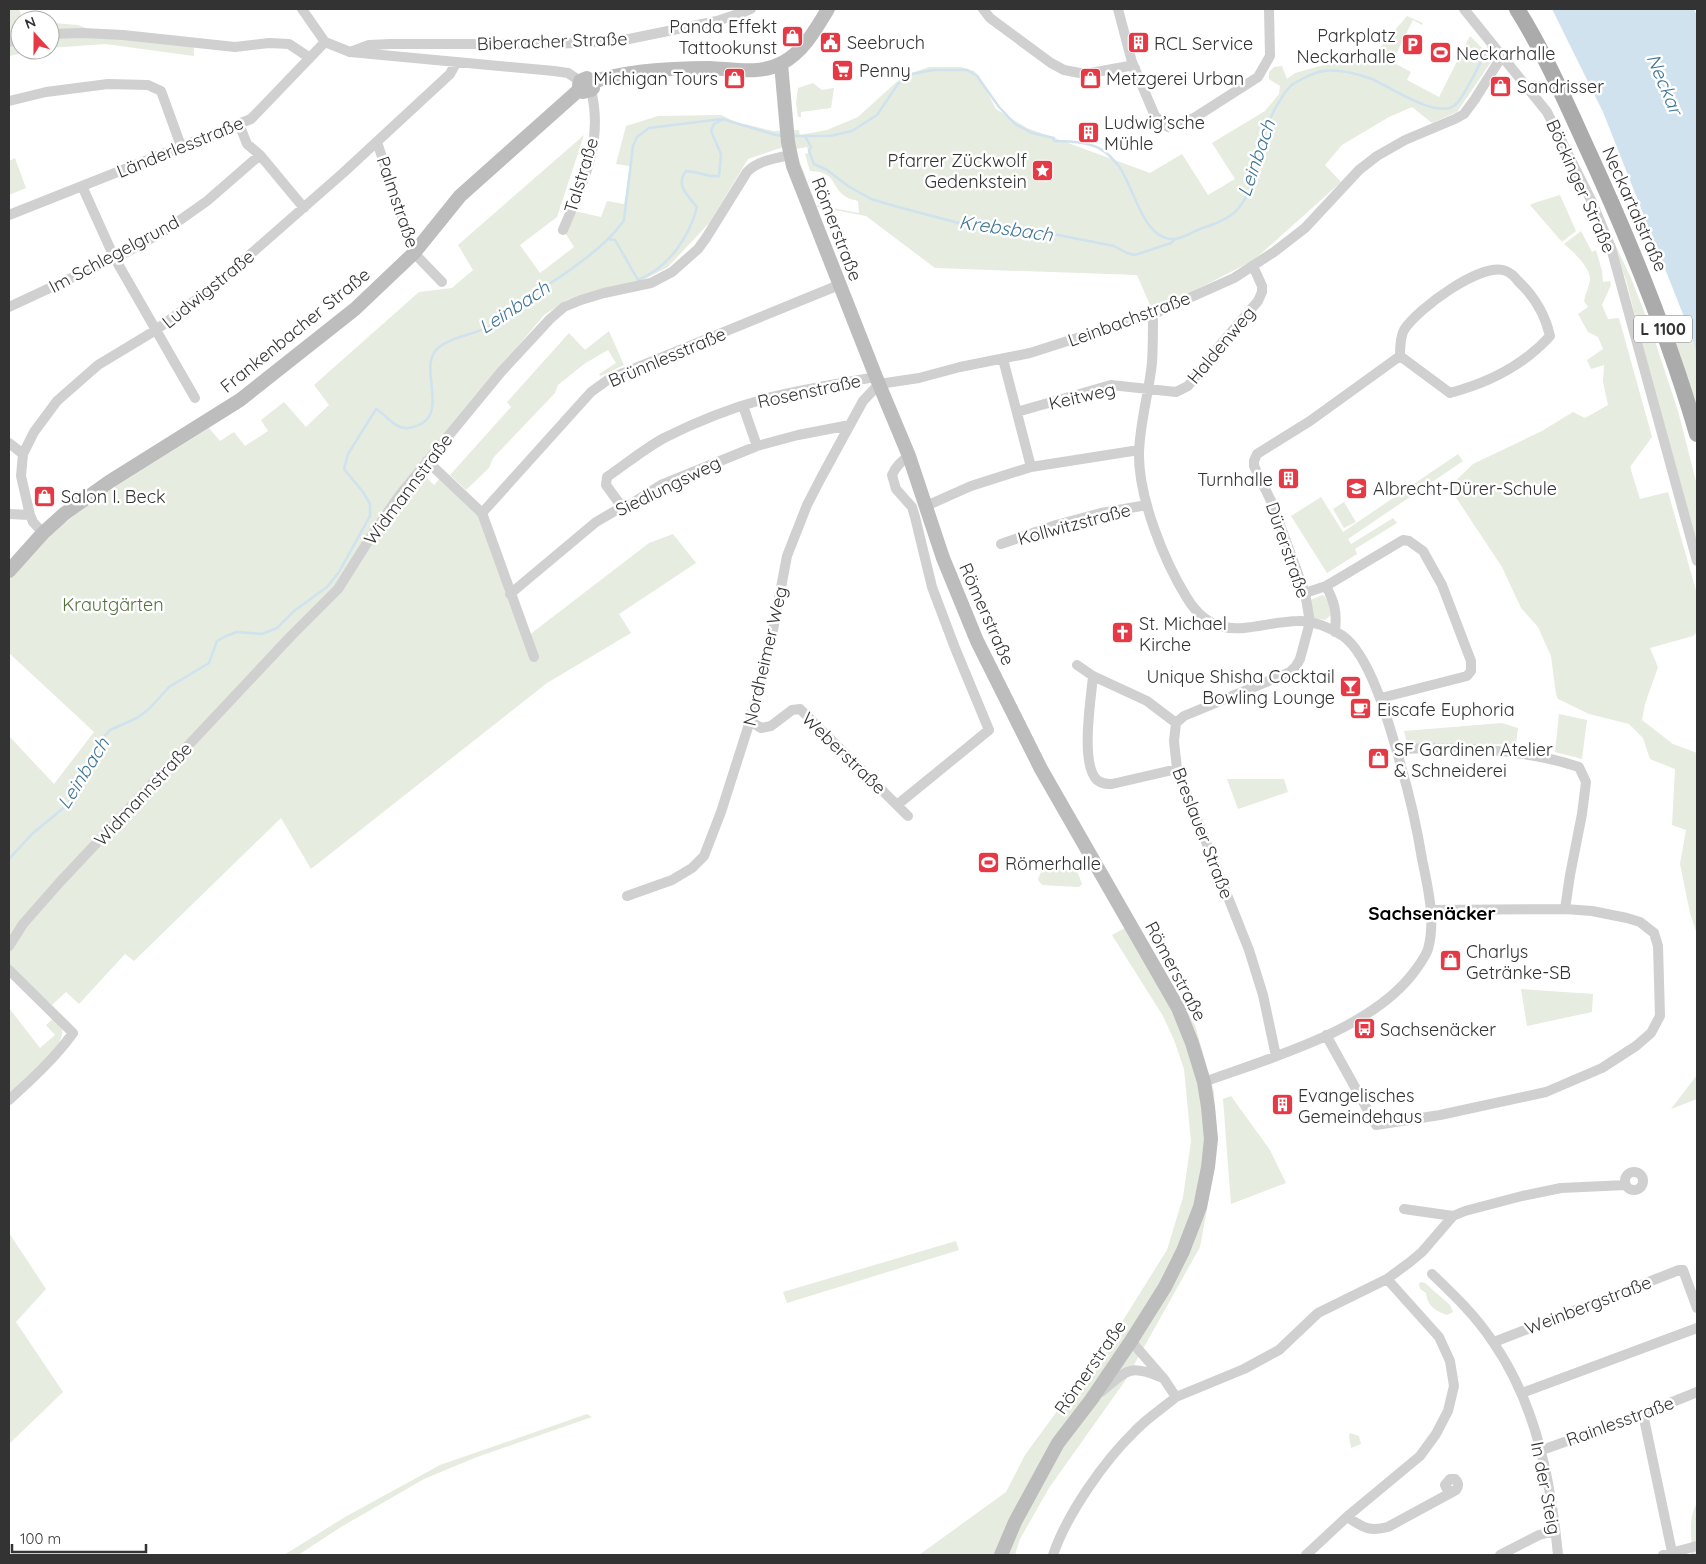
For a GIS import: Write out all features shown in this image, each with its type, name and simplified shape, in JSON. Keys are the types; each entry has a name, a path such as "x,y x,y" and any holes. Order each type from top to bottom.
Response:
{"main road":[{"name":"Frankenbacher Straße","path":"9,570 43,533 64,514 101,488 240,400 355,309 414,253 460,196 586,85 609,77 640,72 709,68 763,70 781,64 801,49 828,9"},
{"path":"1505,9 1554,77"},
{"name":"Neckartalstraße","path":"1517,9 1554,77 1605,186 1663,327 1697,434"},
{"path":"1530,9 1600,161 1605,186"},
{"name":"Römerstraße","path":"781,64 788,142 805,200 909,456 942,558 977,641 1050,785 1178,1008 1192,1043 1204,1082 1211,1139 1208,1168 1200,1207 1178,1262 1132,1342 1058,1443 1015,1522 1001,1555"}],"street":[{"path":"302,9 325,42 350,52 554,71 568,73 586,85"},
{"name":"Biberacher Straße","path":"350,52 369,45 391,44 552,44 619,41 717,21 751,9"},
{"path":"983,9 990,18 1051,63 1064,70 1085,74 1129,66 1135,68"},
{"path":"1118,9 1135,68 1155,116 1168,127 1194,118 1258,78 1270,56 1269,9"},
{"name":"Böckinger Straße","path":"1464,9 1548,112 1585,186 1611,248 1697,561"},
{"path":"60,34 123,35 235,47 269,43 289,44 310,58"},
{"name":"Länderlesstraße","path":"9,215 251,119 325,42"},
{"name":"Leinbachstraße","path":"877,381 919,378 960,367 1030,353 1153,314 1234,278 1274,252 1304,228 1359,170 1377,156 1404,140 1455,120 1464,114 1475,99 1500,53"},
{"name":"Ludwigstraße","path":"43,533 33,522 30,515 21,476 23,454 34,432 57,401 98,365 156,330 214,287 377,142 450,74 456,63"},
{"path":"9,101 46,92 99,85 148,84 161,91 181,146"},
{"name":"Talstraße","path":"563,230 583,182 593,147 596,122 586,85"},
{"path":"239,124 247,144 260,155 304,208"},
{"name":"Palmstraße","path":"377,142 414,253 442,282"},
{"name":"Widmannstraße","path":"9,946 22,924 58,883 338,588 399,496 500,372 550,319 564,307 581,300 651,283 672,272 706,238 747,172 752,167 776,158 788,142"},
{"name":"Im Schlegelgrund","path":"9,308 114,258 166,230 207,201 260,155"},
{"path":"82,186 114,258 195,398"},
{"name":"Haldenweg","path":"1147,389 1176,392 1188,386 1258,301 1262,292 1262,286 1253,266"},
{"path":"1496,269 1508,271 1525,288 1540,307 1550,336 1527,359 1476,386 1450,393 1400,356 1400,344 1404,331 1417,315 1446,291 1496,269"},
{"name":"Brünnlesstraße","path":"482,514 591,392 609,379 839,285"},
{"path":"1153,314 1152,363 1139,450 1139,469 1147,505 1166,557 1188,600 1203,617 1224,628 1234,630 1297,621 1310,622 1332,630 1346,638 1360,656 1381,698 1411,799 1431,920 1428,950 1423,960 1404,985 1371,1013 1276,1056 1204,1082"},
{"name":"Dürerstraße","path":"1310,622 1305,593 1272,503 1254,466 1254,461 1257,454 1310,420 1400,356"},
{"path":"1003,359 1031,467"},
{"name":"Rosenstraße","path":"622,507 606,485 608,477 635,456 688,426 742,406 785,394 877,381"},
{"name":"Nordheimer Weg","path":"627,896 672,880 692,868 704,856 721,812 750,721 772,635 787,556 807,505 850,424 877,381"},
{"name":"Keitweg","path":"1017,412 1111,385 1147,389"},
{"name":"Rosenstraße","path":"742,406 757,446"},
{"name":"Siedlungsweg","path":"510,594 596,522 631,504 661,485 757,446 850,424"},
{"path":"9,443 23,454"},
{"path":"926,506 971,486 1031,467 1139,450"},
{"name":"Römerstraße","path":"897,805 989,730 932,587 914,512 896,489 892,475 901,461 909,456"},
{"path":"427,461 482,514 534,657"},
{"name":"Kollwitzstraße","path":"1001,544 1056,525 1101,513 1147,505"},
{"path":"9,514 30,515"},
{"path":"1305,593 1326,586 1403,540 1409,541 1423,551 1442,585 1469,654 1471,671 1467,676 1381,698"},
{"path":"1326,586 1334,602 1336,619 1332,630"},
{"path":"1077,665 1093,676 1147,701 1176,723 1184,716 1290,672 1300,658 1310,622"},
{"path":"1093,676 1088,752 1090,768 1096,779 1102,783 1112,784 1177,769"},
{"name":"Weberstraße","path":"750,721 761,728 772,726 792,710 800,709 908,816"},
{"name":"Breslauer Straße","path":"1176,723 1174,741 1177,769 1249,950 1263,995 1276,1056"},
{"path":"1397,749 1478,749 1563,762 1580,767 1586,782 1566,909"},
{"path":"1326,1035 1376,1125 1440,1115 1543,1093 1602,1068 1636,1046 1651,1033 1660,1016 1660,959 1658,946 1654,933 1646,926 1627,918 1592,911 1566,909 1430,910"},
{"path":"9,970 73,1033 59,1052 32,1080 9,1100"},
{"path":"1053,1555 1063,1531 1101,1470 1135,1431 1176,1397 1244,1369 1279,1350 1318,1313 1387,1279 1422,1252 1453,1216 1498,1202 1561,1188 1626,1186"},
{"path":"1404,1209 1453,1216"},
{"name":"Weinbergstraße","path":"1494,1342 1679,1270 1683,1270 1697,1308"},
{"name":"In der Steig","path":"1432,1274 1460,1300 1494,1342 1522,1393 1542,1450 1556,1531 1558,1555"},
{"path":"1306,1555 1347,1517 1425,1451 1448,1411 1454,1386 1450,1361 1439,1337 1387,1279"},
{"path":"1522,1393 1697,1328"},
{"path":"1132,1342 1164,1379 1176,1397"},
{"path":"1091,1400 1123,1373 1128,1371 1145,1370 1164,1379"},
{"name":"Rainlesstraße","path":"1542,1450 1643,1414 1697,1392"},
{"path":"1643,1414 1667,1554 1697,1546"},
{"path":"1347,1517 1367,1529 1376,1530 1388,1527 1452,1492"},
{"path":"1500,1555 1539,1535 1556,1531"}],"green space":[{"path":"9,9 19,9 10,10 9,56"},
{"name":"Krautgärten","path":"1407,16 1423,23 1422,25 1413,20 1392,62 1411,72 1407,80 1439,97 1470,36 1493,59 1457,112 1432,123 1412,107 1389,117 1342,145 1325,165 1341,182 1254,260 1153,312 1137,275 935,268 866,216 814,206 792,144 748,159 710,222 668,267 641,281 567,300 544,315 423,460 421,472 434,485 441,477 480,515 524,639 649,543 673,534 696,563 619,614 631,633 547,683 311,869 281,818 134,961 125,954 79,1004 66,992 52,1005 9,967 9,736 54,784 94,732 9,653 9,580 47,536 102,495 209,428 220,441 234,432 245,446 268,431 261,420 284,402 306,427 329,405 314,385 419,292 452,288 473,270 458,245 584,135 557,217 520,245 540,273 574,247 564,231 574,211 601,217 607,201 624,204 630,166 616,164 626,126 658,116 721,115 736,122 773,131 799,130 800,135 827,130 858,117 903,76 929,67 961,67 974,71 979,76 996,109 1027,128 1150,173 1182,154 1208,195 1235,179 1212,143 1265,111 1279,94 1280,86 1269,79 1269,72 1274,67 1282,66 1287,79 1295,73 1378,50","holes":["807,147 809,153 805,154 810,171 829,177 841,193 850,199 858,201 859,213 816,205 795,149"]},
{"path":"60,24 78,25 111,38 194,44 194,56 105,44 60,47"},
{"path":"813,83 822,90 834,88 831,108 801,112 801,117 798,117 796,103 798,88"},
{"path":"15,158 26,188 9,195 9,161"},
{"path":"1560,195 1576,231 1562,242 1530,205"},
{"path":"1604,221 1631,278 1652,332 1678,411 1697,485 1697,548 1673,465 1626,280"},
{"path":"1581,231 1592,252 1596,250 1603,282 1610,281 1611,285 1602,305 1608,319 1619,318 1652,437 1630,467 1640,499 1668,492 1697,594 1697,632 1693,636 1650,648 1658,667 1645,704 1642,720 1673,744 1697,753 1697,934 1690,913 1680,864 1686,830 1672,825 1675,769 1650,759 1643,738 1629,724 1589,714 1558,699 1551,656 1538,627 1521,608 1502,567 1449,487 1473,464 1542,431 1573,412 1585,418 1608,405 1603,382 1604,365 1591,369 1587,360 1603,349 1598,337 1588,332 1578,314 1588,307 1584,301 1590,276 1581,260 1564,244"},
{"path":"609,331 624,365 601,376 599,374 616,363 608,350 584,364 558,385 555,393 493,458 489,468 466,490 450,475 511,407 507,402 569,333 585,350"},
{"path":"1692,337 1697,356 1697,421 1675,343"},
{"path":"1458,454 1463,461 1348,539 1351,544 1393,518 1397,523 1355,549 1357,554 1327,573 1291,516 1321,497 1343,532"},
{"path":"1344,502 1356,522 1344,528 1333,509"},
{"path":"1323,595 1329,602 1331,609 1331,615 1325,620 1314,618 1310,600"},
{"path":"1559,714 1587,720 1582,759 1555,752"},
{"path":"1502,723 1518,728 1516,744 1407,744 1404,731"},
{"path":"1227,779 1284,779 1288,792 1238,809"},
{"path":"1070,861 1075,865 1082,884 1079,887 1042,885 1038,880 1046,867"},
{"path":"1136,922 1195,1025 1214,1092 1216,1128 1215,1166 1200,1247 1125,1381 1049,1488 1020,1539 1015,1555 919,1555 1006,1492 1025,1455 1120,1325 1167,1250 1183,1197 1191,1142 1184,1069 1174,1040 1163,1016 1112,935"},
{"path":"1521,989 1593,994 1592,1012 1527,1026"},
{"path":"9,1008 40,1048 55,1035 46,1025 55,1017 61,1025 62,1034 60,1041 48,1057 9,1095"},
{"path":"1697,1075 1697,1099 1671,1109"},
{"path":"1231,1096 1270,1150 1286,1183 1231,1204 1223,1099"},
{"path":"9,1233 46,1289 16,1322 63,1392 9,1444"},
{"path":"956,1241 959,1250 787,1303 783,1292"},
{"path":"1421,1282 1425,1283 1450,1305 1453,1312 1447,1315 1433,1307 1428,1301 1426,1293 1420,1289 1419,1284"},
{"path":"587,1414 592,1417 477,1457 424,1479 341,1527 298,1555 284,1555 345,1517 440,1465"},
{"path":"1350,1433 1359,1436 1361,1444 1351,1448"},
{"path":"1697,1503 1697,1555 1691,1555 1691,1522"}],"water":[{"name":"Neckar","path":"1552,9 1694,9 1697,16 1697,356 1692,337 1603,112"}],"waterway":[{"name":"Leinbach","path":"793,136 830,136 852,131 877,115 898,84 912,74 933,70 967,70 977,76 999,107 1015,124 1032,133 1054,138 1054,141 1087,144 1100,148 1108,154 1123,172 1137,204 1149,225 1156,233 1165,238 1175,239 1218,223 1234,213 1243,202 1255,175 1272,115 1285,92 1293,84 1320,72 1342,71 1372,79 1414,101 1447,109 1455,105 1464,94 1489,46"},
{"name":"Leinbach","path":"9,859 32,834 67,805 101,740 110,730 137,718 149,709 169,687 209,663 217,641 237,632 262,634 277,628 294,611 327,587 339,572 370,516 370,504 363,492 344,469 348,454 376,409 393,423 405,428 414,427 428,419 432,410 433,400 430,366 432,356 438,348 451,340 480,331 494,324 521,300 569,271 609,238 624,220 633,146 637,137 649,128 722,119 783,136"},
{"name":"Leinbach","path":"608,239 615,240 638,280 649,275 668,260 683,241 697,207 682,186 683,176 686,171 719,176 721,154 711,131 714,124 722,120"},
{"name":"Krebsbach","path":"805,136 811,147 809,151 814,164 827,170 848,186 871,199 898,207 974,227 1048,233 1114,246 1135,255 1171,243 1175,239"}],"place":[{"name":"Panda Effekt Tattookunst","path":"793,36"},
{"name":"Seebruch","path":"831,42"},
{"name":"RCL Service","path":"1138,43"},
{"name":"Parkplatz Neckarhalle","path":"1412,45"},
{"name":"Neckarhalle","path":"1440,53"},
{"name":"Penny","path":"843,70"},
{"name":"Michigan Tours","path":"734,78"},
{"name":"Metzgerei Urban","path":"1090,78"},
{"name":"Sandrisser","path":"1501,86"},
{"name":"Ludwig’sche Mühle","path":"1088,132"},
{"name":"Pfarrer Zückwolf Gedenkstein","path":"1043,170"},
{"name":"Turnhalle","path":"1289,479"},
{"name":"Albrecht-Dürer-Schule","path":"1357,488"},
{"name":"Salon I. Beck","path":"45,496"},
{"name":"St. Michael Kirche","path":"1123,633"},
{"name":"Unique Shisha Cocktail Bowling Lounge","path":"1351,686"},
{"name":"Eiscafe Euphoria","path":"1361,709"},
{"name":"SF Gardinen Atelier & Schneiderei","path":"1378,759"},
{"name":"Römerhalle","path":"989,863"},
{"name":"Charlys Getränke-SB","path":"1450,961"},
{"name":"Sachsenäcker","path":"1364,1029"},
{"name":"Evangelisches Gemeindehaus","path":"1282,1105"}],"district":[{"name":"Sachsenäcker","path":"1432,913"}]}
